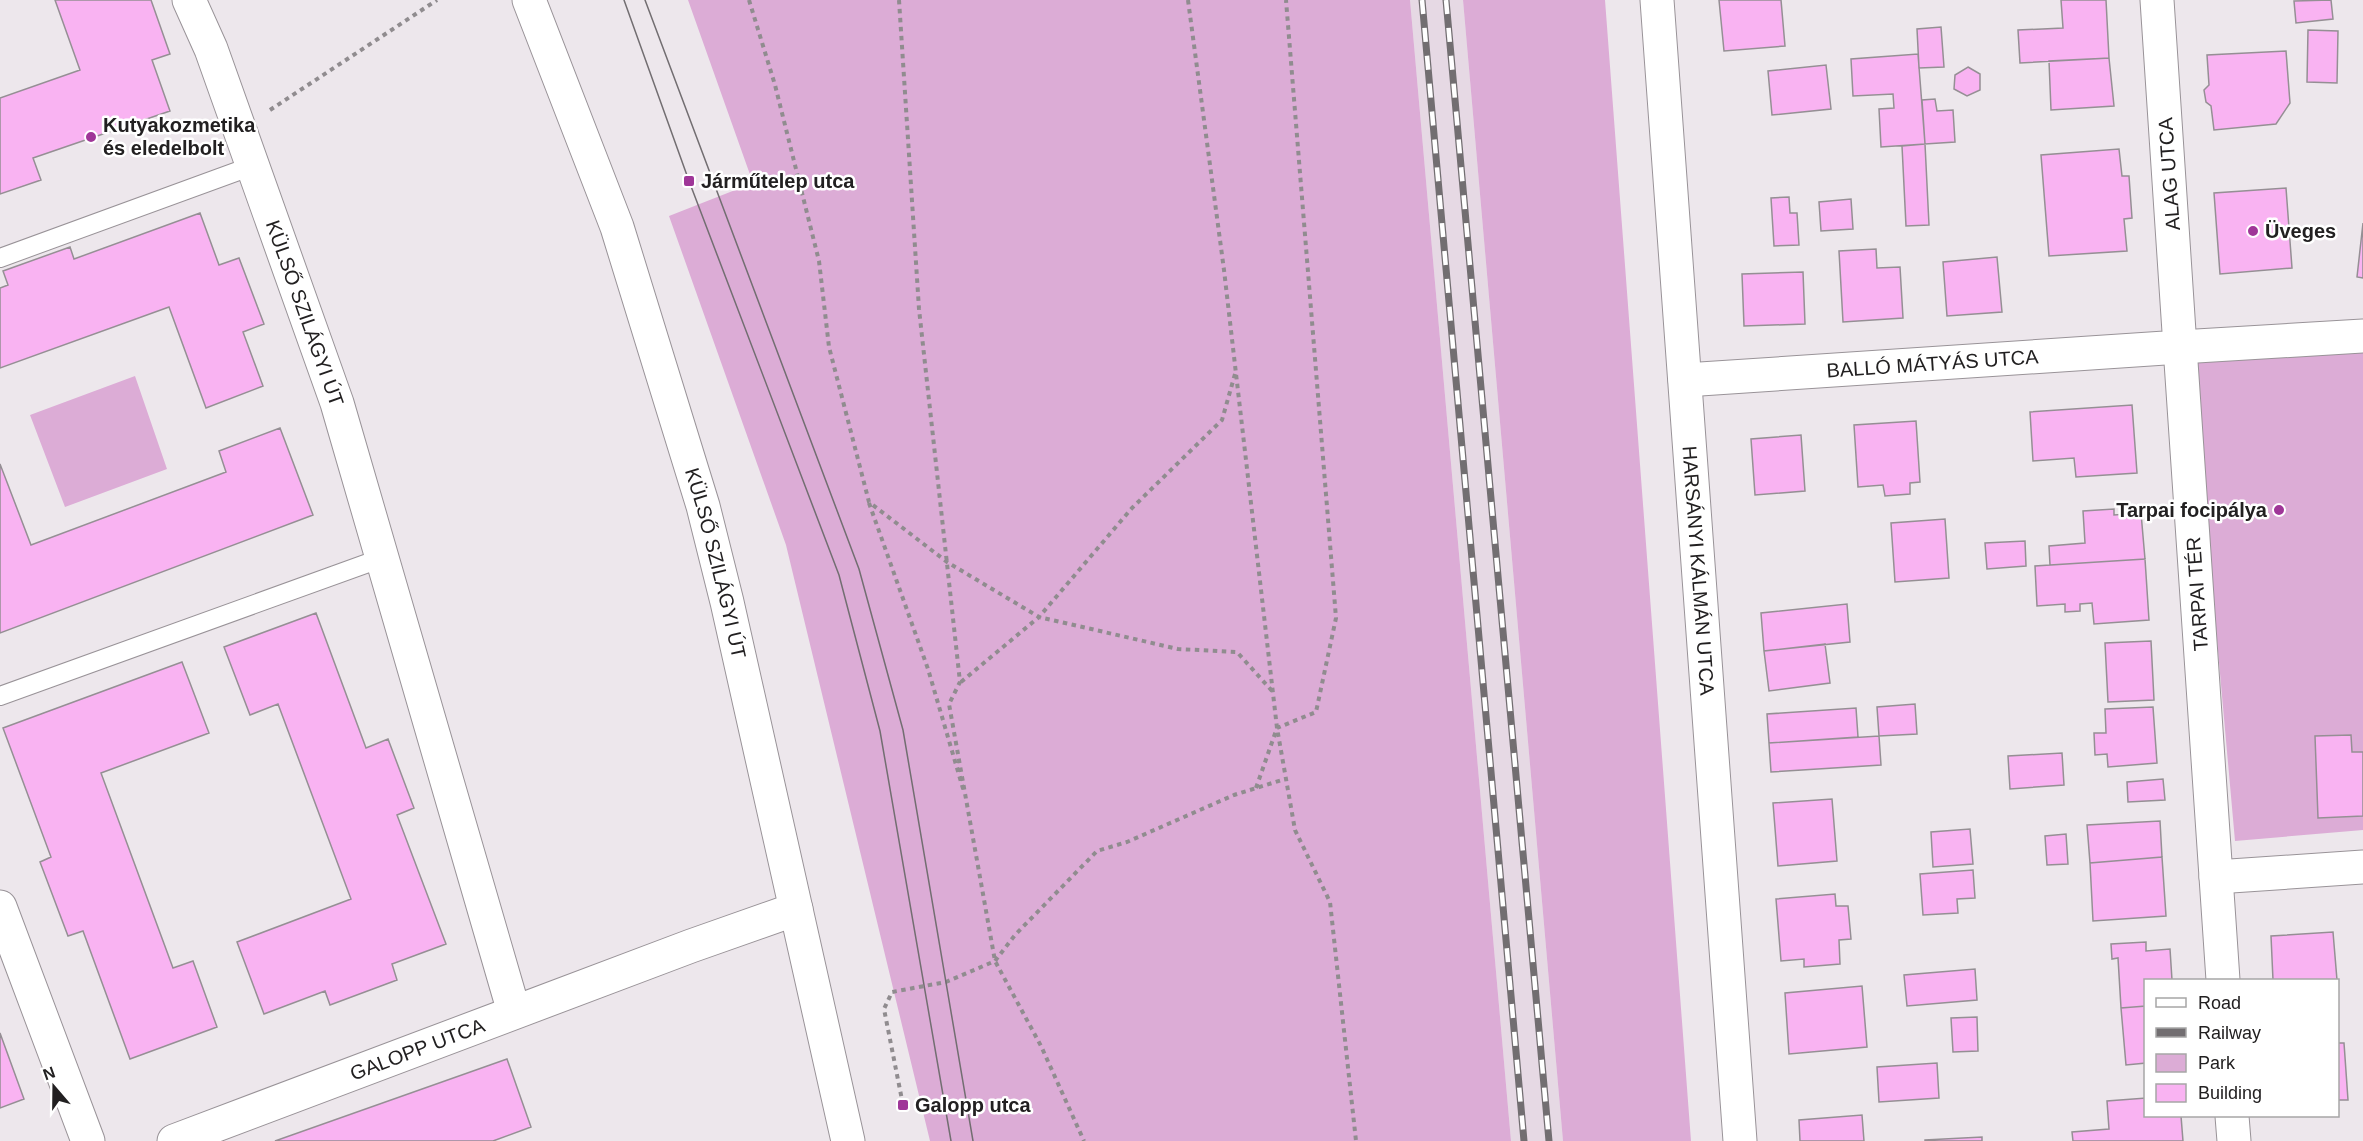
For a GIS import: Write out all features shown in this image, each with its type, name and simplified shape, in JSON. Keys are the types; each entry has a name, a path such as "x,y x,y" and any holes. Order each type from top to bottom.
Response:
{"street":[{"name":"KÜLSŐ SZILÁGYI ÚT","path":"189,0 211,49 337,404 514,1012"},
{"name":"KÜLSŐ SZILÁGYI ÚT","path":"529,0 617,226 703,506 727,602 848,1141"},
{"name":"HARSÁNYI KÁLMÁN UTCA","path":"1657,0 1740,1141"},
{"name":"ALAG UTCA","path":"2157,0 2180,347"},
{"path":"2180,347 2363,336"},
{"name":"BALLÓ MÁTYÁS UTCA","path":"1685,380 2180,347"},
{"name":"TARPAI TÉR","path":"2180,347 2216,877"},
{"path":"2223,979 2216,877 2363,867"},
{"path":"0,907 88,1141"},
{"name":"GALOPP UTCA","path":"174,1141 514,1012 796,909"},
{"path":"2232,1117 2234,1141"}],"lane":[{"path":"0,258 252,166"},
{"path":"0,696 382,558"}],"path":[{"path":"239,130 437,0"},
{"path":"749,0 775,85 819,261 829,347 869,502 928,669 970,815"},
{"path":"899,0 919,309 960,682"},
{"path":"1188,0 1236,370 1285,779 1295,830 1330,902 1356,1141"},
{"path":"1256,788 1278,728 1316,712 1336,618 1286,0"},
{"path":"1084,1141 1041,1046 994,961 949,704 960,682 1039,617 1132,508 1222,420 1236,370"},
{"path":"869,502 947,562 1039,617 1178,649 1237,652 1274,693"},
{"path":"903,1104 884,1009 892,992 946,982 994,961 1015,935 1097,851 1127,842 1234,795 1285,779"}],"shaded area":[{"path":"1410,0 1463,0 1563,1141 1511,1141"}],"green space":[{"path":"688,0 1410,0 1511,1141 930,1141 786,545 669,216 753,183"},
{"path":"1463,0 1605,0 1691,1141 1563,1141"},
{"path":"2363,347 2363,830 2235,841 2192,360"},
{"path":"135,376 167,469 65,507 30,415"}],"building":[{"path":"55,0 151,0 170,54 152,60 170,111 33,158 41,180 0,194 0,98 80,70"},
{"path":"1719,0 1781,0 1785,46 1724,51"},
{"path":"2061,0 2106,0 2109,58 2020,63 2018,30 2063,28"},
{"path":"2331,0 2333,19 2296,23 2294,1"},
{"path":"1941,27 1944,67 1919,68 1917,29"},
{"path":"2308,30 2338,31 2337,83 2307,82"},
{"path":"2286,51 2290,103 2276,124 2214,130 2211,106 2206,102 2204,90 2209,85 2207,55"},
{"path":"1918,54 1925,144 1881,147 1879,109 1894,108 1893,94 1853,96 1851,59"},
{"path":"2109,58 2114,106 2051,110 2049,61"},
{"path":"1826,65 1831,109 1772,115 1768,71"},
{"path":"1968,67 1980,74 1980,90 1967,96 1954,89 1955,75"},
{"path":"1935,99 1937,111 1953,110 1955,142 1925,144 1922,100"},
{"path":"1925,144 1929,225 1906,226 1902,146"},
{"path":"2119,149 2122,176 2129,176 2132,218 2124,219 2127,251 2049,256 2041,155"},
{"name":"Üveges","path":"2286,188 2292,268 2220,274 2214,193"},
{"path":"1789,197 1790,213 1797,213 1799,245 1774,246 1771,198"},
{"path":"1851,199 1853,229 1821,231 1819,202"},
{"path":"200,213 219,265 239,258 264,324 243,332 263,386 206,408 169,307 0,368 0,288 8,285 3,271 70,247 74,259"},
{"path":"2363,223 2363,278 2357,277"},
{"path":"1876,249 1877,268 1900,267 1903,318 1843,322 1839,251"},
{"path":"1997,257 2002,312 1947,316 1943,262"},
{"path":"1803,272 1805,324 1744,326 1742,274"},
{"path":"2132,405 2137,473 2076,477 2074,458 2033,461 2030,412"},
{"path":"1916,421 1920,482 1910,483 1910,494 1885,496 1883,485 1858,487 1854,425"},
{"path":"280,428 313,515 0,633 0,464 31,545 226,472 219,451"},
{"path":"1801,435 1805,491 1755,495 1751,439"},
{"path":"2114,509 2114,515 2141,513 2145,559 2050,565 2049,546 2085,543 2083,511"},
{"path":"1945,519 1949,578 1895,582 1891,523"},
{"path":"2025,541 2026,566 1987,569 1985,543"},
{"path":"2145,559 2149,620 2094,624 2092,603 2080,604 2080,611 2065,612 2065,604 2037,606 2035,566"},
{"path":"1847,604 1850,642 1764,651 1761,613"},
{"path":"316,613 366,748 388,739 414,808 397,815 446,944 392,964 397,980 330,1005 325,991 264,1014 237,942 351,899 278,704 250,715 224,647"},
{"path":"2151,641 2154,700 2108,702 2105,643"},
{"path":"1825,644 1830,683 1769,691 1764,651"},
{"path":"182,662 209,733 101,773 173,968 193,961 217,1027 130,1059 83,931 68,936 40,862 51,857 3,728"},
{"path":"1915,704 1917,734 1879,736 1877,707"},
{"path":"2153,707 2157,763 2108,767 2107,754 2095,755 2094,733 2106,733 2105,709"},
{"path":"1856,708 1858,737 1769,743 1767,714"},
{"path":"2351,735 2352,752 2363,752 2363,816 2318,818 2315,736"},
{"path":"1879,736 1881,765 1771,772 1769,743"},
{"path":"2062,753 2064,785 2010,789 2008,756"},
{"path":"2163,779 2165,800 2128,802 2127,782"},
{"path":"1832,799 1837,861 1778,866 1773,803"},
{"path":"2160,821 2162,857 2090,863 2087,825"},
{"path":"1970,829 1973,864 1933,867 1931,832"},
{"path":"2066,834 2068,864 2047,865 2045,836"},
{"path":"2162,857 2166,916 2093,921 2090,863"},
{"path":"1973,870 1975,898 1957,899 1958,913 1923,915 1920,874"},
{"path":"1835,894 1836,906 1848,906 1851,939 1839,940 1840,964 1804,967 1804,959 1781,961 1776,899"},
{"path":"2333,932 2337,979 2273,979 2271,936"},
{"path":"2146,942 2146,951 2170,949 2172,979 2144,979 2144,1006 2121,1008 2118,958 2112,959 2111,944"},
{"path":"1975,969 1977,1000 1907,1006 1904,975"},
{"path":"1862,986 1867,1047 1789,1054 1785,993"},
{"path":"2144,1006 2144,1063 2126,1065 2121,1008"},
{"path":"1977,1017 1978,1051 1953,1052 1951,1018"},
{"path":"0,1033 24,1099 0,1108"},
{"path":"2339,1043 2344,1043 2348,1100 2339,1100"},
{"path":"507,1059 531,1127 493,1141 275,1141"},
{"path":"1937,1063 1939,1098 1879,1102 1877,1067"},
{"path":"2144,1098 2144,1117 2181,1117 2183,1141 2073,1141 2072,1132 2109,1129 2107,1101"},
{"path":"1862,1115 1864,1141 1800,1141 1799,1120"},
{"path":"1982,1137 1982,1141 1925,1141 1925,1140"}],"tram line":[{"path":"624,0 689,181 839,575 880,731 951,1141"},
{"path":"645,0 859,569 903,730 973,1141"}],"railway":[{"path":"1422,0 1524,1141"},
{"path":"1446,0 1549,1141"}],"place":[{"name":"Kutyakozmetika és eledelbolt","path":"91,137"},
{"name":"Járműtelep utca","path":"689,181"},
{"name":"Üveges","path":"2253,231"},
{"name":"Tarpai focipálya","path":"2279,510"},
{"name":"Galopp utca","path":"903,1105"}]}
